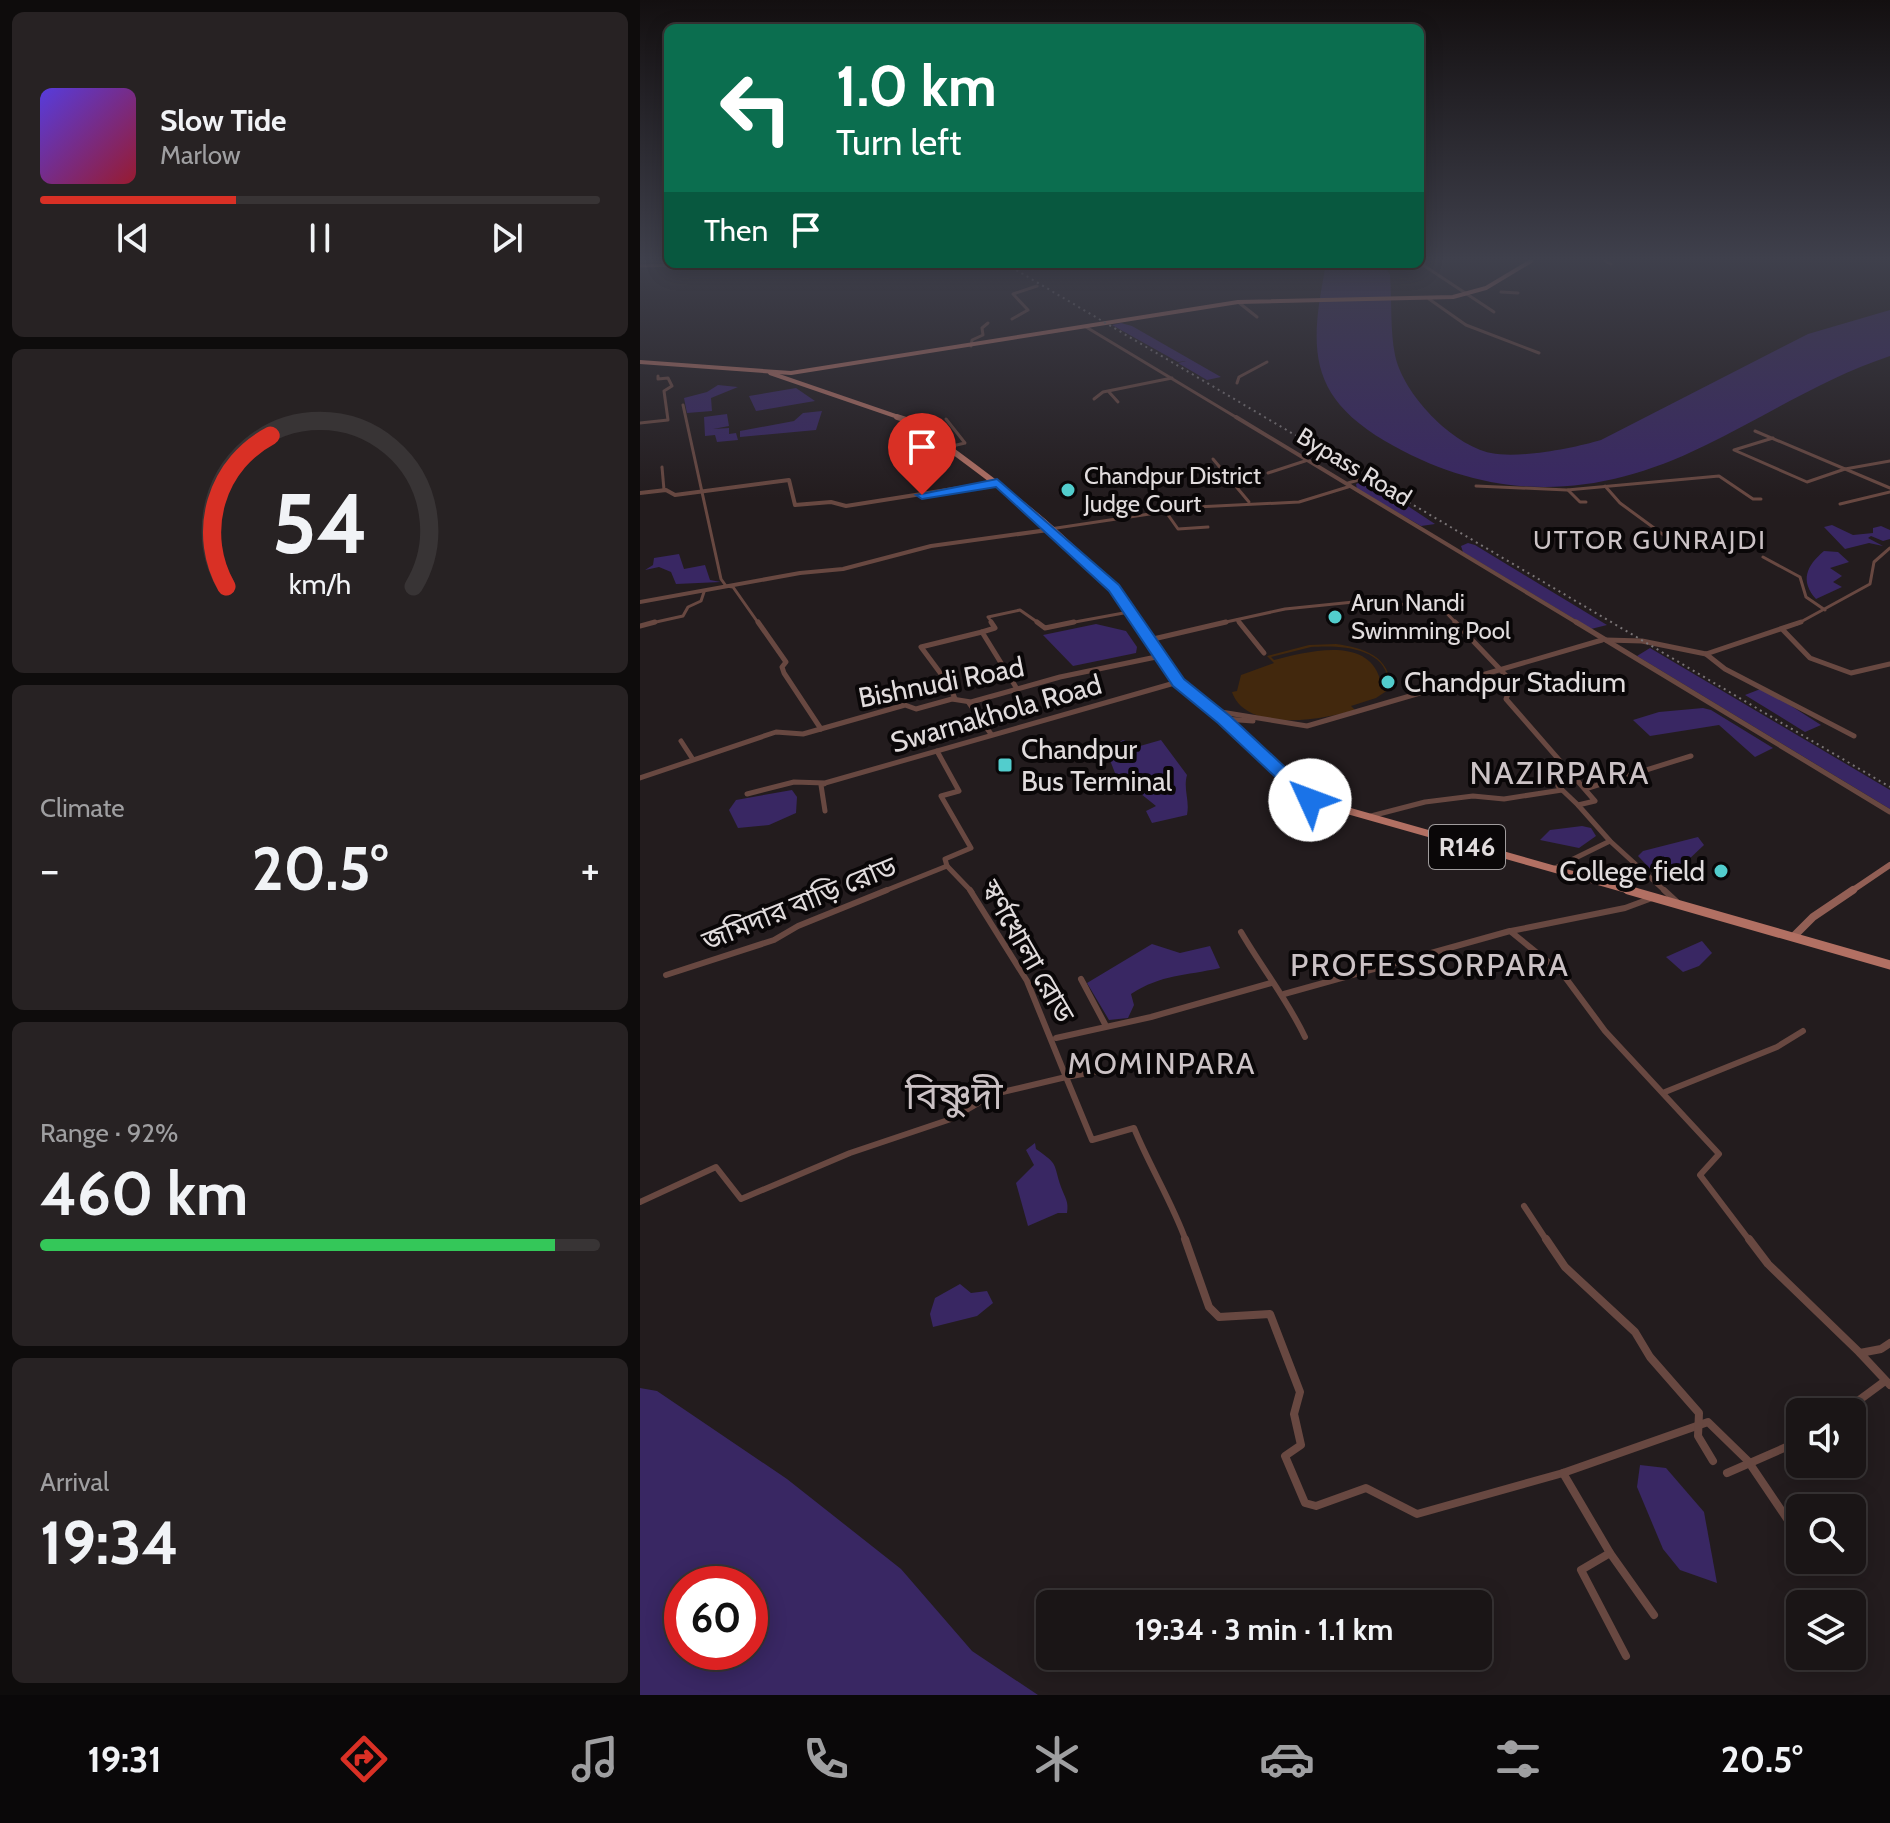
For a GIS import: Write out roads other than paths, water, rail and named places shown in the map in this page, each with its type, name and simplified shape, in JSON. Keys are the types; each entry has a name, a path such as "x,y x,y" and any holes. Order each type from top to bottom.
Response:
{"main road":[{"path":"640,362 770,373 803,372 1007,340"},
{"path":"770,373 791,378 803,372"},
{"name":"R146","path":"791,378 851,404 913,422 997,482 1111,585 1178,682 1224,719 1310,800 1363,818 1795,935"},
{"path":"1890,865 1813,917 1795,935 1890,965"}],"street":[{"path":"971,346 972,340"},
{"name":"Bypass Road","path":"1108,340 1890,812"},
{"path":"1505,340 1539,353"},
{"path":"1237,383 1239,377 1267,362"},
{"path":"640,423 668,420 664,391 672,386 668,378 658,379 658,376"},
{"path":"1094,399 1109,392 1172,378"},
{"path":"1109,392 1118,402"},
{"path":"683,405 721,579 726,586 735,590 786,662 784,673 821,729"},
{"path":"946,419 965,443 948,447"},
{"path":"1755,431 1890,490"},
{"path":"1773,438 1734,450 1807,482 1845,469 1890,461"},
{"path":"1213,459 1250,502"},
{"path":"1268,473 1308,460"},
{"path":"662,467 664,490"},
{"path":"640,602 735,590 800,573 843,569 931,546 1166,512 1250,502 1267,505 1299,502 1380,474"},
{"path":"1476,486 1567,490 1719,476 1753,499 1761,499"},
{"path":"640,493 664,490 676,495 790,480 795,505 833,502 846,506 997,482"},
{"path":"1604,485 1620,503 1665,536"},
{"path":"1567,490 1579,502 1586,502"},
{"path":"1840,504 1890,490"},
{"path":"1166,512 1178,529 1208,527"},
{"path":"1706,654 1783,630 1825,610 1870,584 1873,561 1879,552 1890,548"},
{"path":"1763,557 1800,577 1806,597 1825,610"},
{"path":"640,626 683,616 688,607 701,601 704,592"},
{"path":"1148,640 1285,609 1393,598 1396,605 1435,601 1514,684 1501,686 1508,694 1506,699 1595,801 1578,805"},
{"path":"954,697 950,686 921,648 925,645 995,628 988,617 1020,610 1045,628 1130,611"},
{"path":"1237,620 1264,653"},
{"path":"1783,630 1807,657 1851,673 1890,664"},
{"path":"982,632 1017,689"},
{"path":"1214,711 1291,726 1315,725 1602,640 1642,641 1706,654 1725,669 1854,736"},
{"name":"Bishnudi Road","path":"640,778 776,732 798,735 905,705 916,709 954,697 969,702 1161,656"},
{"name":"Swarnakhola Road","path":"747,794 794,782 825,783 1178,682"},
{"path":"969,702 991,735"},
{"path":"1224,719 1235,723 1261,720"},
{"path":"681,741 692,758"},
{"path":"937,751 959,791 941,796 971,848 945,859 947,866"},
{"path":"1585,789 1691,756"},
{"path":"1578,781 1558,786 1592,818 1610,841 1679,903"},
{"path":"825,783 821,785 825,811"},
{"path":"1363,818 1425,802 1473,796 1504,799 1562,790"},
{"path":"1553,869 1610,841"},
{"name":"জমিদার বাড়ি রোড","path":"666,975 774,940 798,926 947,866"},
{"name":"স্বর্ণখোলা রোড","path":"947,866 972,892 990,919 1056,1038 1066,1077 1092,1140 1134,1128 1156,1181 1175,1209 1209,1307 1219,1317 1270,1314 1300,1392 1294,1414 1301,1445 1285,1456 1305,1503 1316,1506 1362,1486 1374,1490 1402,1512 1417,1514 1563,1473"},
{"path":"1284,994 1510,931 1625,908 1653,897"},
{"path":"1510,931 1562,973 1605,1031 1665,1092 1719,1154 1700,1175 1768,1264 1888,1383 1865,1398"},
{"path":"1241,932 1271,983 1284,994 1305,1037"},
{"path":"1081,979 1106,1026"},
{"path":"1056,1038 1151,1017 1271,983"},
{"path":"1665,1092 1777,1047 1803,1031"},
{"path":"640,1202 716,1167 741,1199 850,1153 951,1119 994,1094 1099,1071"},
{"path":"1524,1206 1565,1267 1635,1332 1650,1357 1699,1413 1697,1424 1702,1445 1713,1461"},
{"path":"1860,1353 1881,1349 1890,1343"},
{"path":"1654,1615 1610,1553 1563,1473 1708,1422 1751,1466 1786,1517"},
{"path":"1727,1473 1751,1466 1786,1448"},
{"path":"1610,1553 1581,1570 1626,1656"}],"railway":[{"path":"1135,340 1890,787"}],"place":[{"name":"Chandpur District Judge Court","path":"1068,490"},
{"name":"Arun Nandi Swimming Pool","path":"1335,617"},
{"name":"Chandpur Stadium","path":"1388,682"},
{"name":"Chandpur Bus Terminal","path":"1005,765"},
{"name":"College field","path":"1721,871"}],"district":[{"name":"UTTOR GUNRAJDI","path":"1650,540"},
{"name":"NAZIRPARA","path":"1560,773"},
{"name":"PROFESSORPARA","path":"1430,965"},
{"name":"MOMINPARA","path":"1162,1064"},
{"name":"বিষ্ণুদী","path":"954,1096"}]}
